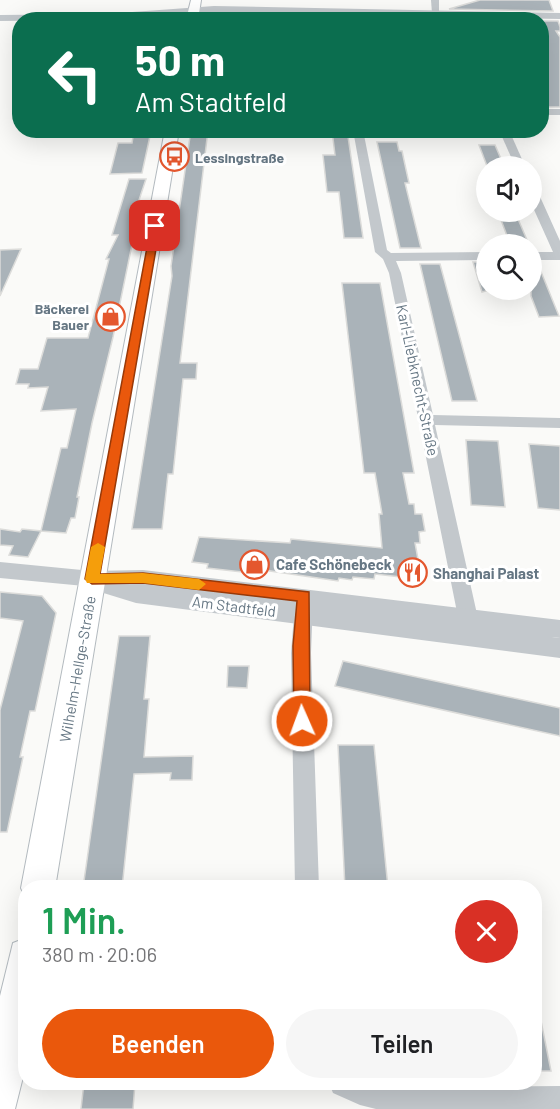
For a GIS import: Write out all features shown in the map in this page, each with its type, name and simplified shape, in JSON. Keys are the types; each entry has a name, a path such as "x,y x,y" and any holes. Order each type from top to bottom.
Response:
{"main road":[{"name":"Wilhelm-Hellge-Straße","path":"39,880 171,138"},
{"path":"0,1097 18,999"}],"street":[{"path":"169,12 194,10 256,12"},
{"name":"Karl-Liebknecht-Straße","path":"360,138 381,252 388,256 395,273 470,626"},
{"path":"508,138 516,156"},
{"path":"542,215 560,255 542,256"},
{"path":"388,256 476,256"},
{"path":"427,420 560,423"},
{"name":"Am Stadtfeld","path":"0,570 92,579 117,590 136,594 303,605 470,626 560,629"},
{"path":"303,605 301,697 307,880"},
{"name":"Am Stadtfeld","path":"470,626 560,648"},
{"path":"356,1090 368,1097 413,1104 560,1100"}],"building":[{"path":"480,0 549,0 553,11 449,9"},
{"path":"549,21 558,21 560,27 560,31 556,31 560,37 560,107 549,107"},
{"path":"133,138 150,138 142,173 110,174 118,143 132,143"},
{"path":"190,138 207,138 180,363 197,363 196,379 183,379 173,474 168,474 162,529 132,529 172,276 171,266"},
{"path":"333,138 348,138 363,238 344,238 339,192 327,192 323,155 335,155"},
{"path":"377,142 397,142 399,151 402,151 409,183 405,183 421,248 400,248"},
{"path":"479,145 495,145 500,156 483,156"},
{"path":"129,179 146,179 139,200 141,201 113,337 92,423 75,518 71,518 66,533 41,531 61,448 67,448 76,409 41,411 48,387 28,388 29,384 16,384 20,369 38,369 47,338 88,338 109,259 106,259 118,235 112,235"},
{"path":"502,222 519,222 524,234 506,234"},
{"path":"21,249 0,296 0,250"},
{"path":"420,264 440,264 477,401 452,401"},
{"path":"542,274 559,316 539,317 533,300 542,300"},
{"path":"342,283 380,283 414,473 403,473 409,504 414,504 415,514 422,514 425,531 419,532 420,543 415,543 420,570 406,581 401,577 375,574 374,579 353,577 352,580 339,578 338,581 243,567 242,572 207,568 208,564 192,562 199,537 290,543 291,539 382,548 379,514 382,514 375,473 364,473"},
{"path":"466,440 498,441 505,507 471,505"},
{"path":"529,444 560,446 560,510 538,508"},
{"path":"0,529 20,532 22,529 41,531 28,557 9,555 13,546 0,545"},
{"path":"0,592 42,596 56,613 35,711 30,711 7,832 0,832 0,710 23,621 0,618"},
{"path":"119,636 150,636 144,699 149,699 144,757 193,756 192,780 170,780 171,773 134,774 123,880 84,880"},
{"path":"343,661 560,708 560,736 335,686"},
{"path":"228,666 249,666 247,688 227,687"},
{"path":"338,745 374,745 387,880 345,880"},
{"path":"542,1026 551,1071 542,1071"},
{"path":"83,1090 134,1090 133,1109 81,1109"}],"slow traffic":[{"path":"98,547 92,579 143,578 199,584"}],"place":[{"name":"Lessingstraße","path":"174,157"},
{"name":"Bäckerei Bauer","path":"110,316"},
{"name":"Cafe Schönebeck","path":"255,564"},
{"name":"Shanghai Palast","path":"412,573"}],"route":[{"path":"155,226 92,579 143,578 304,596 301,646 302,721"}]}
